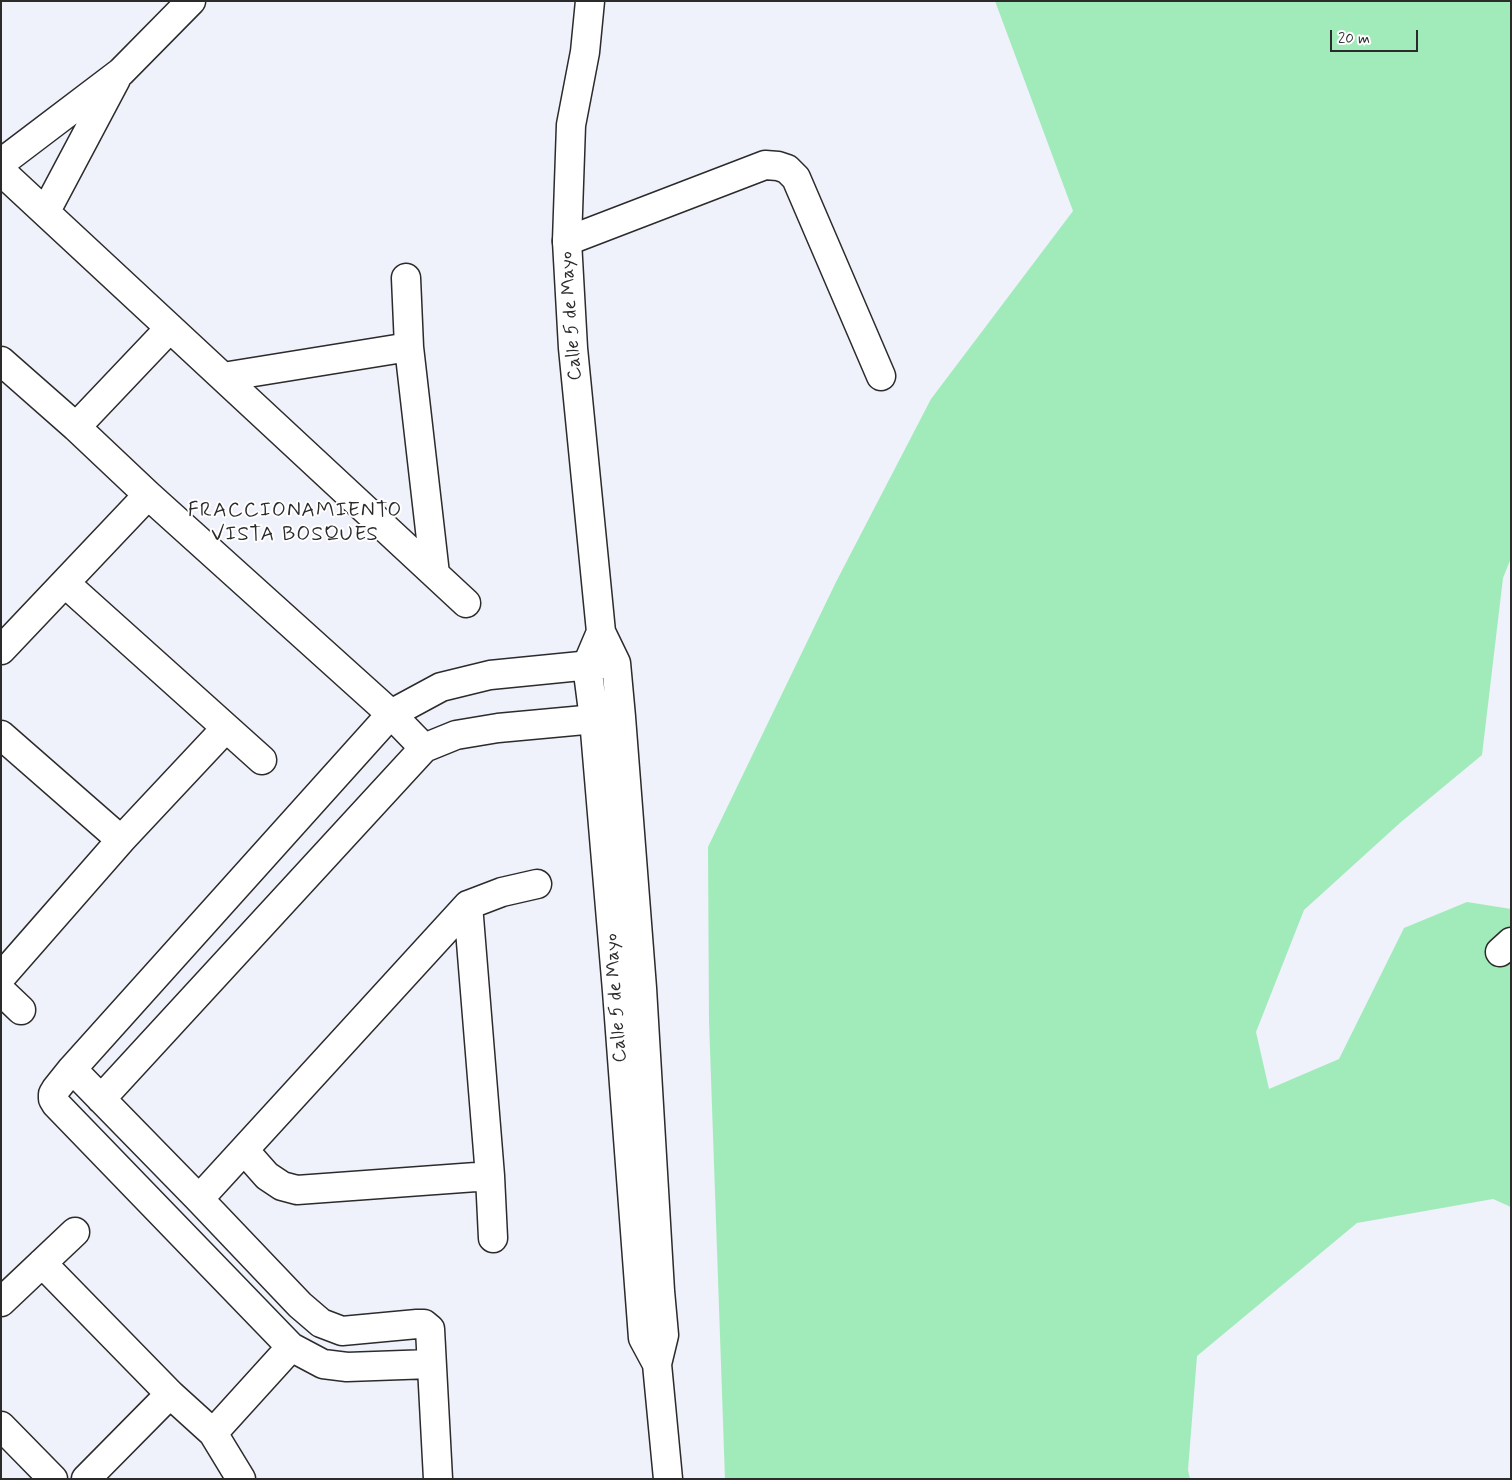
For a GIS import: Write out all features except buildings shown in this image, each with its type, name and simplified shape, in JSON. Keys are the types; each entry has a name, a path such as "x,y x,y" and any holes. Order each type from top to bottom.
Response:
{"street":[{"path":"1,163 121,72 191,1"},
{"name":"Calle 5 de Mayo","path":"590,1 585,52 571,124 567,241 573,348 601,632 616,663 621,717 642,988 664,1335 657,1364 668,1479"},
{"path":"46,211 121,72"},
{"path":"567,241 765,165 787,169 796,178 880,376"},
{"path":"1,170 466,603"},
{"path":"406,278 409,347 435,574"},
{"path":"76,427 170,328"},
{"path":"223,377 409,347"},
{"path":"4,369 76,427 148,495 391,714 424,748"},
{"path":"1,650 66,584 148,495"},
{"path":"66,584 262,760"},
{"name":"Calle 5 de Mayo","path":"601,632 588,665 616,981 643,1338 657,1364"},
{"path":"431,1364 346,1367 323,1364 291,1347 56,1104 53,1094 72,1069 391,714 441,687 490,675 616,663"},
{"path":"101,1099 424,748 456,735 498,728 621,717"},
{"path":"1,976 121,840 226,728"},
{"path":"1,735 121,840"},
{"path":"199,1198 468,905 502,892 537,884"},
{"path":"468,905 490,1176 493,1238"},
{"path":"1,991 21,1010"},
{"path":"72,1069 199,1198 300,1305 321,1323 342,1331 424,1324 430,1329 438,1479"},
{"path":"244,1150 268,1176 282,1186 297,1190 490,1176"},
{"path":"1,1302 75,1232"},
{"path":"42,1263 170,1394 213,1433 241,1479"},
{"path":"213,1433 291,1347"},
{"path":"86,1479 170,1394"},
{"path":"1,1426 53,1479"}],"green space":[{"path":"995,1 1511,1 1511,558 1503,578 1482,755 1401,822 1304,910 1256,1032 1269,1089 1339,1059 1404,928 1467,902 1511,909 1511,1207 1493,1199 1357,1223 1197,1356 1188,1470 1190,1479 725,1479 709,1021 708,847 836,582 931,399 1073,211"}],"district":[{"name":"FRACCIONAMIENTO VISTA BOSQUES","path":"295,524"}]}
